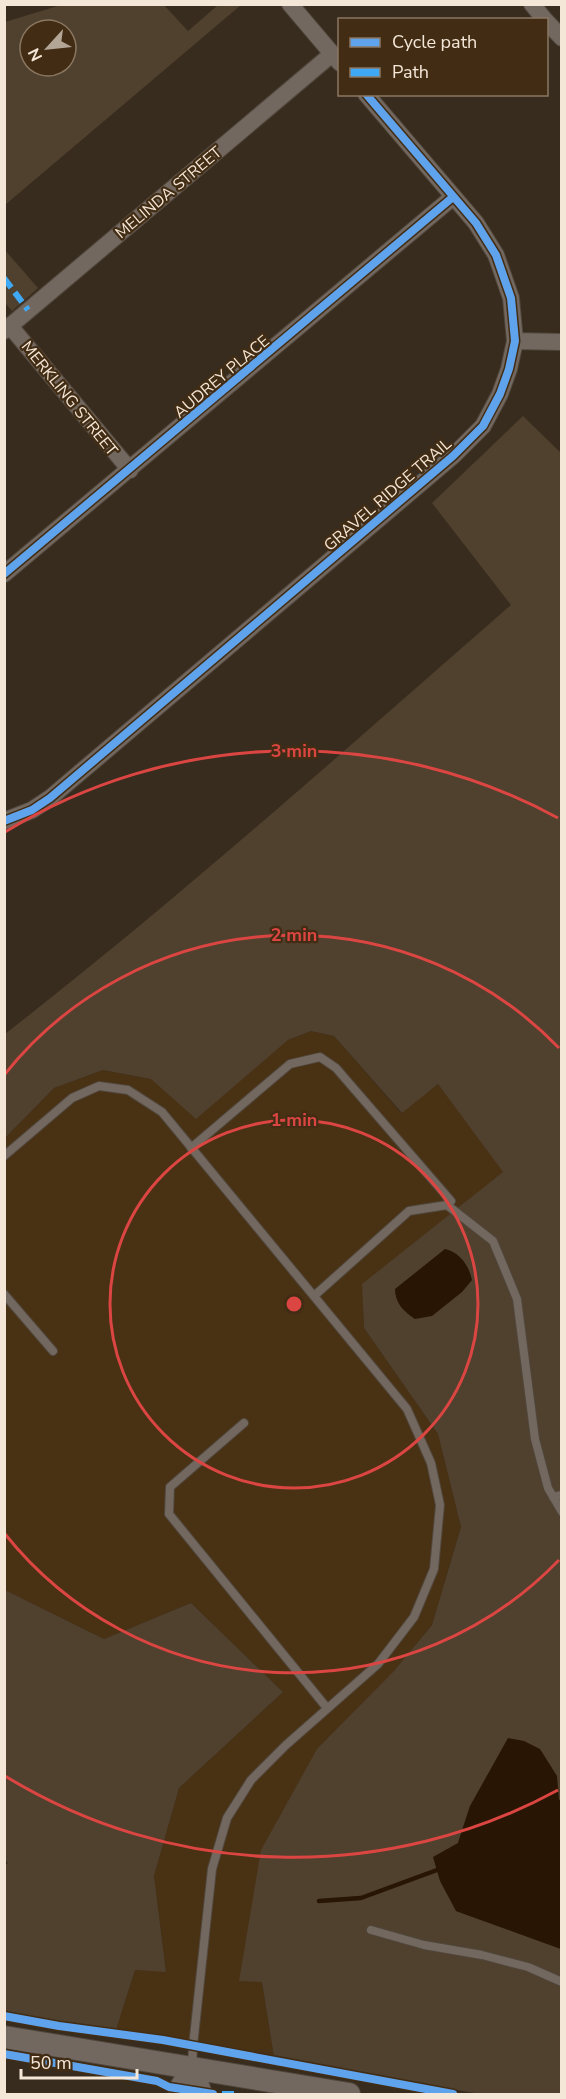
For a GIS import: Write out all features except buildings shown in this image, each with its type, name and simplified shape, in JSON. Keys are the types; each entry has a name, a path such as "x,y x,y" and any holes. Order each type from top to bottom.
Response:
{"main road":[{"path":"4,2037 349,2094"},
{"path":"180,2094 180,2089 192,2069"},
{"path":"192,2069 201,2094"}],"street":[{"path":"290,4 336,59"},
{"path":"548,21 561,38"},
{"name":"MELINDA STREET","path":"7,328 336,59"},
{"name":"GRAVEL RIDGE TRAIL","path":"4,821 32,810 50,798 453,456 483,426 500,394 509,369 515,341 511,298 496,255 476,223 368,96"},
{"name":"AUDREY PLACE","path":"4,574 453,196"},
{"name":"MERKLING STREET","path":"7,328 130,470"},
{"path":"515,341 561,342"}],"lane":[{"path":"191,1148 290,1065 320,1057 336,1068 451,1200 447,1205 409,1210 314,1296"},
{"path":"4,1156 72,1098 99,1086 128,1090 162,1112 407,1409 431,1463 440,1505 435,1569 414,1617 378,1664 327,1708 251,1780 227,1818 212,1869 192,2069"},
{"path":"447,1205 493,1241 518,1299 535,1439 548,1488 557,1496 561,1512"},
{"path":"4,1294 53,1351"},
{"path":"244,1423 170,1487 170,1514 327,1708"},
{"path":"371,1930 424,1945 482,1955 528,1967 561,1982"}],"shaded area":[{"path":"64,4 164,5 188,31 218,5 241,5 5,205 5,22 18,18 18,78 78,78 78,18 18,18"},
{"path":"4,249 38,288 12,311 5,303"},
{"path":"523,416 562,454 561,1799 559,1801 470,1806 458,1843 456,1911 561,1949 561,2094 480,2094 274,2057 262,1982 239,1981 261,1850 317,1749 393,1672 432,1625 461,1527 438,1434 364,1328 362,1284 503,1172 438,1084 402,1113 334,1036 311,1031 288,1040 196,1119 151,1079 103,1070 54,1088 5,1138 5,1034 198,877 511,605 432,503"},
{"path":"311,1031 334,1036 401,1113 438,1084 504,1172 363,1284 364,1328 438,1434 461,1527 432,1625 393,1672 239,1980 262,1982 274,2057 116,2030 135,1970 166,1971 154,1876 179,1788 283,1692 191,1603 104,1639 5,1592 5,1138 54,1088 103,1070 151,1079 288,1040"},
{"path":"445,1249 455,1253 463,1260 472,1280 462,1292 432,1316 415,1319 401,1307 395,1289"},
{"path":"7,1591 104,1639 191,1603 283,1692 179,1788 154,1876 166,1972 135,1970 116,2030 5,2012 4,1866 8,1863 4,1859 4,1592"},
{"path":"508,1738 524,1741 540,1749 557,1776 559,1800 562,1799 561,1949 456,1911 440,1881 433,1857 458,1843 470,1806"}],"waterway":[{"path":"319,1901 361,1898 437,1870"}],"marked path":[{"path":"4,278 28,310"},
{"path":"222,2094 236,2094"}],"cycle path":[{"path":"4,821 32,810 50,798 453,456 483,426 500,394 509,369 515,341 511,298 496,255 476,223 368,96"},
{"path":"4,574 453,197"},
{"path":"4,2016 163,2040 453,2094"},
{"path":"4,2054 157,2081 169,2087 213,2094"}]}
